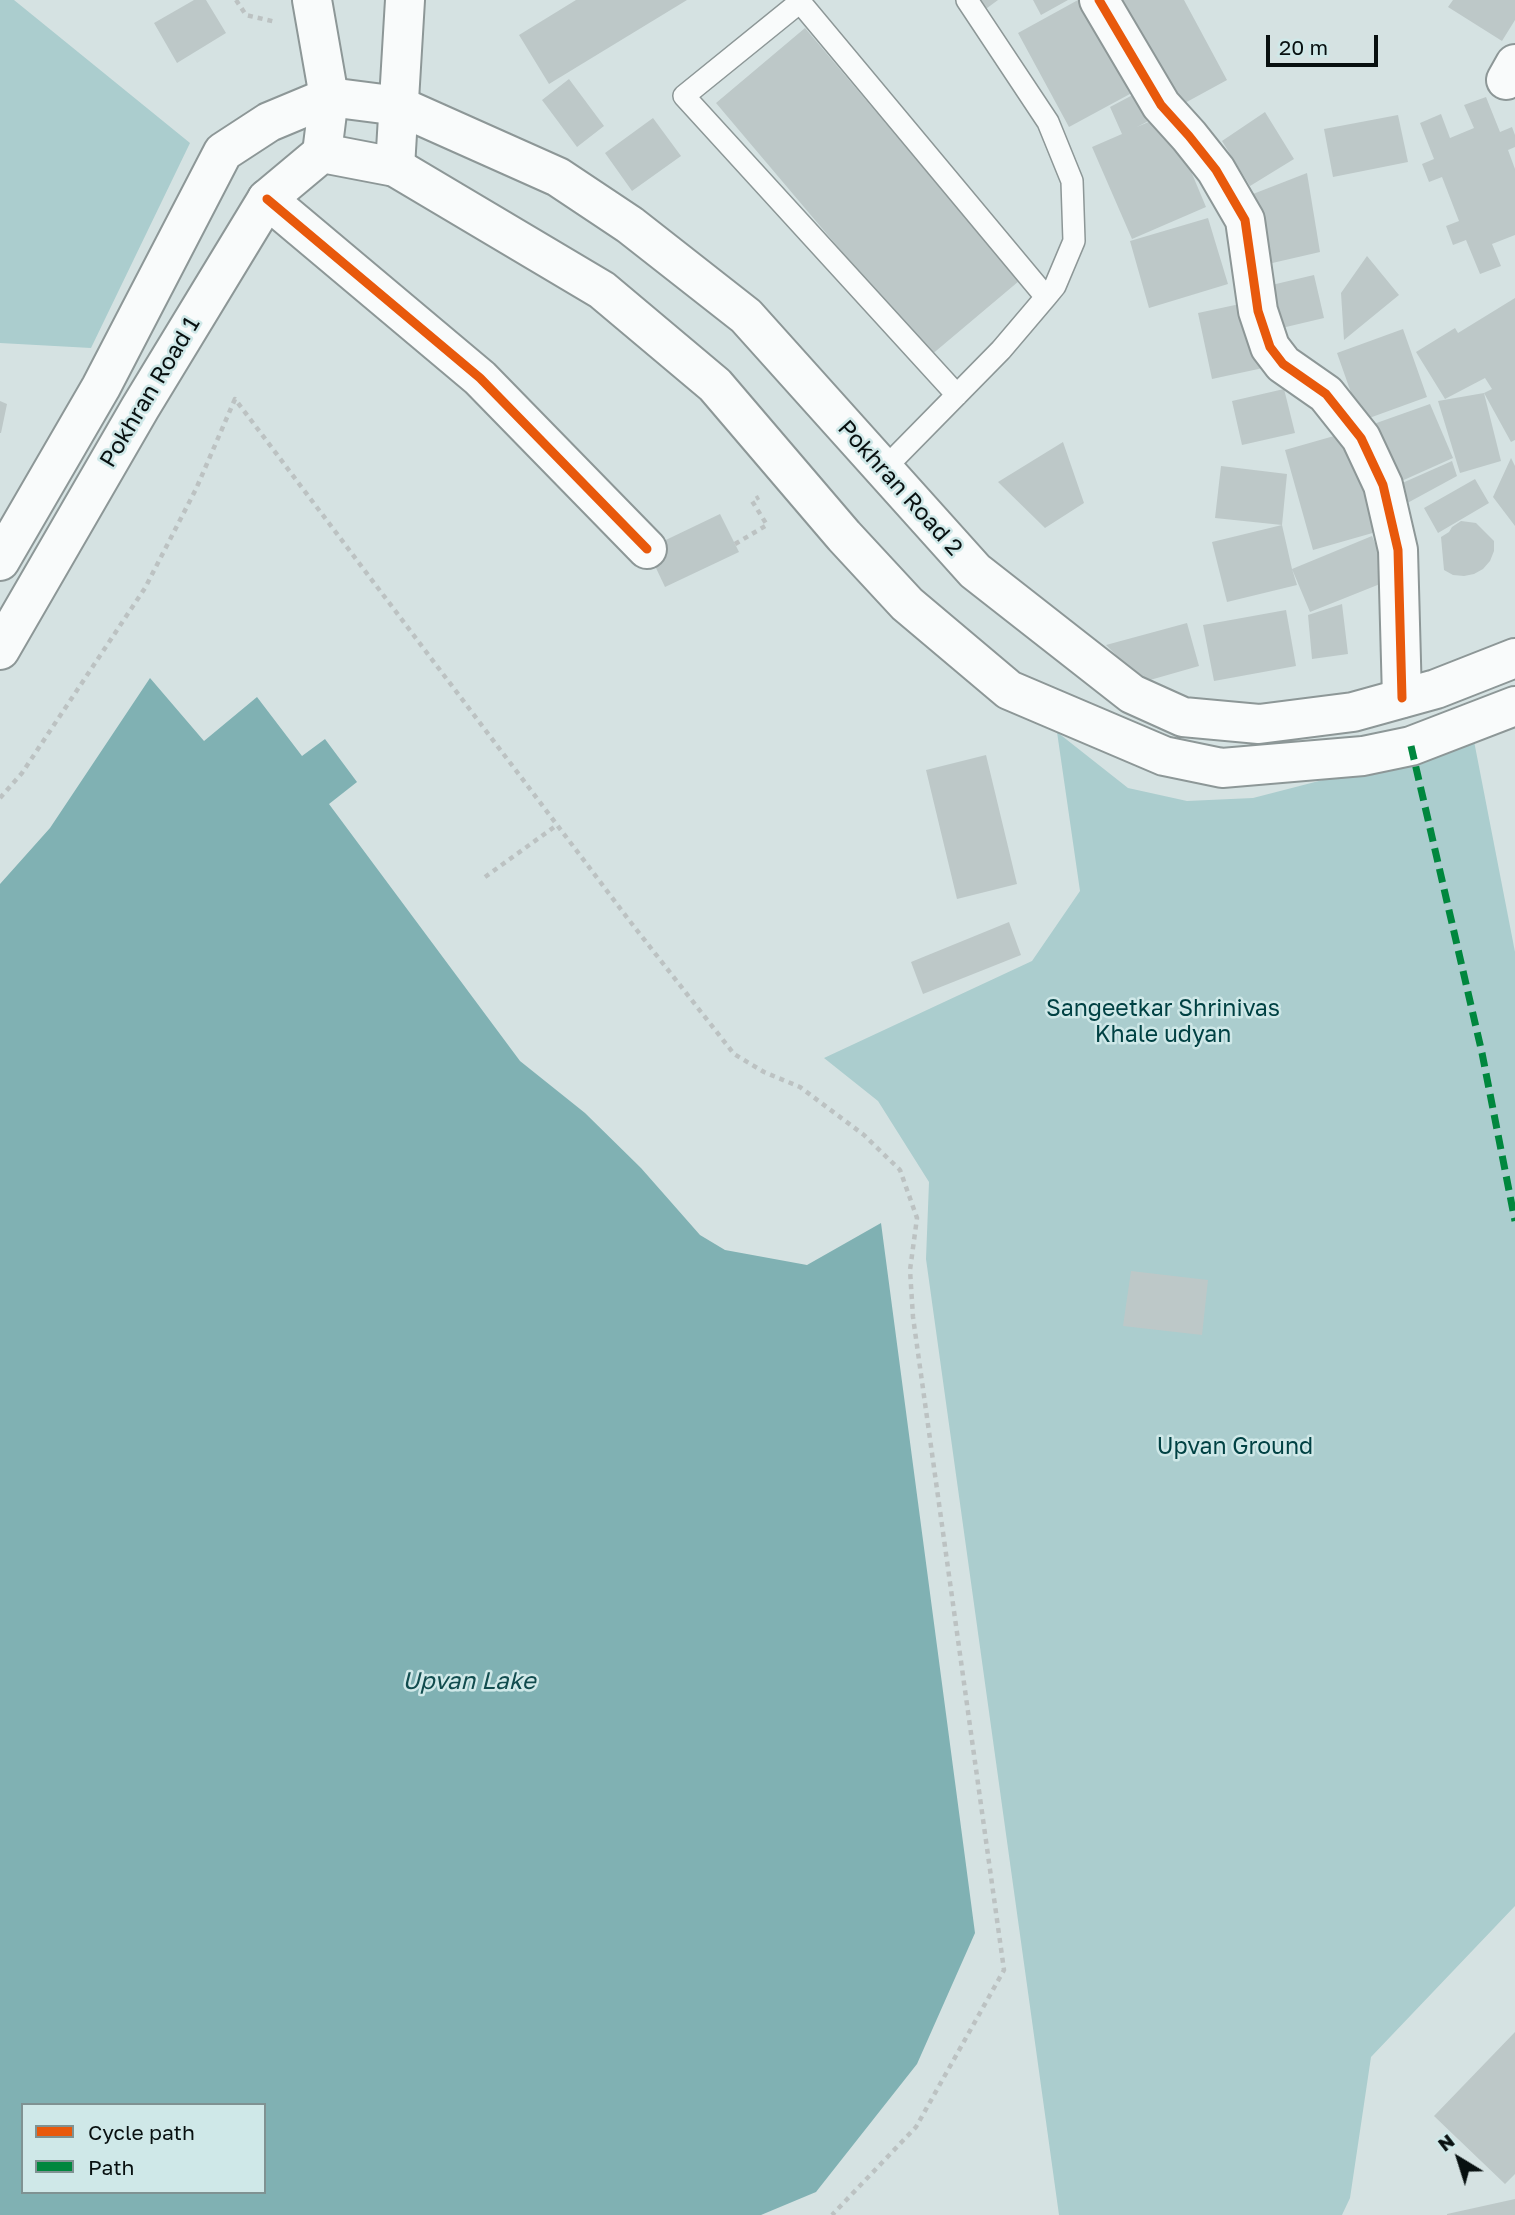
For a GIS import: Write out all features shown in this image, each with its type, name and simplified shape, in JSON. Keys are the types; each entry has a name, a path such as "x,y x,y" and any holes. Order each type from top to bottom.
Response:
{"main road":[{"path":"312,0 330,97 322,153 395,167 602,290 715,385 844,536 907,604 1009,690 1164,756 1222,768 1363,756 1411,746 1515,706"},
{"path":"395,167 405,0"},
{"path":"1099,0 1161,105 1216,170 1245,220 1258,311 1270,347 1283,364 1326,394 1361,438 1383,485 1398,550 1402,698"},
{"name":"Pokhran Road 2","path":"330,97 399,106 558,177 631,225 746,316 975,571 1132,694 1183,717 1259,724 1353,712 1436,689 1515,658"},
{"name":"Pokhran Road 1","path":"0,561 101,387 223,152 269,122 330,97"},
{"name":"Pokhran Road 1","path":"0,650 140,408 267,199 322,153"},
{"path":"267,199 480,378 647,549"}],"lane":[{"path":"884,469 1001,350 1046,297 1055,286 1074,241 1072,181 1048,122 967,0"},
{"path":"957,395 684,96 800,2 1046,297"}],"path":[{"path":"0,798 22,773 145,588 196,489 235,399 632,925 734,1054 764,1072 800,1087 864,1135 900,1170 917,1218 910,1270 913,1317 1004,1970 916,2127 832,2215"},
{"path":"735,544 767,525 752,501"},
{"path":"485,877 557,825"}],"green space":[{"path":"0,0 14,0 190,143 91,348 0,343"},
{"name":"Upvan Ground","path":"1057,732 1128,788 1187,801 1253,798 1474,741 1515,952 1515,1906 1371,2057 1350,2198 1342,2215 1059,2215 926,1259 929,1182 878,1101 824,1058 1032,961 1080,891"}],"water":[{"name":"Upvan Lake","path":"150,678 204,741 257,697 302,756 325,739 357,782 329,804 520,1061 585,1113 641,1168 700,1235 725,1250 807,1265 881,1223 975,1933 917,2064 816,2192 761,2215 0,2215 0,884 50,828"}],"building":[{"path":"194,0 206,0 226,33 177,63 154,23"},
{"path":"576,0 687,0 549,84 519,35"},
{"path":"968,0 998,0 979,14"},
{"path":"1033,0 1068,0 1041,15"},
{"path":"1078,0 1093,0 1141,88 1069,127 1018,33"},
{"path":"1111,0 1184,0 1227,80 1172,110"},
{"path":"1453,0 1515,0 1515,20 1502,41 1448,7"},
{"path":"805,28 1019,281 930,356 716,103"},
{"path":"569,79 604,126 577,147 542,100"},
{"path":"1144,89 1158,116 1137,127 1167,114 1206,207 1132,239 1092,147 1122,134 1110,107"},
{"path":"1486,97 1500,132 1512,127 1515,135 1515,147 1508,150 1515,169 1515,235 1492,244 1501,266 1480,274 1466,240 1453,245 1446,226 1459,221 1442,177 1429,182 1422,164 1434,159 1420,123 1441,114 1450,138 1474,128 1464,105"},
{"path":"1265,112 1294,159 1250,186 1222,141"},
{"path":"1398,115 1408,162 1333,177 1324,129"},
{"path":"653,118 681,156 632,191 605,153"},
{"path":"1307,173 1320,252 1268,264 1253,194"},
{"path":"1208,218 1228,284 1149,308 1130,241"},
{"path":"1367,256 1399,295 1344,340 1341,293"},
{"path":"1314,275 1324,318 1269,331 1259,288"},
{"path":"1515,298 1515,440 1511,442 1484,393 1492,389 1485,378 1445,399 1416,352 1455,328 1458,333"},
{"path":"1249,302 1263,368 1212,379 1198,313"},
{"path":"1403,329 1427,397 1361,421 1337,353"},
{"path":"1284,389 1295,433 1242,445 1232,401"},
{"path":"1484,393 1501,461 1460,473 1438,401"},
{"path":"0,401 7,404 1,433 0,433"},
{"path":"1430,404 1453,458 1397,483 1368,426"},
{"path":"1348,432 1376,532 1313,550 1285,450"},
{"path":"1063,442 1084,503 1045,528 998,482"},
{"path":"1511,458 1515,466 1515,526 1493,497"},
{"path":"1452,461 1457,476 1400,507 1391,488"},
{"path":"1221,466 1287,474 1282,525 1215,518"},
{"path":"1475,479 1489,503 1438,533 1424,508"},
{"path":"720,514 739,552 665,587 647,549"},
{"path":"1461,521 1476,523 1494,541 1490,561 1483,569 1464,576 1453,575 1444,570 1441,537"},
{"path":"1282,525 1297,585 1227,602 1212,542"},
{"path":"1372,536 1390,580 1310,612 1292,569"},
{"path":"1342,604 1348,654 1312,659 1308,615"},
{"path":"1286,610 1296,666 1214,681 1203,625"},
{"path":"1187,623 1199,666 1143,682 1106,645"},
{"path":"986,755 1017,884 957,899 926,770"},
{"path":"1009,922 1021,955 923,994 911,962"},
{"path":"1131,1271 1208,1280 1202,1335 1123,1326"},
{"path":"1515,2032 1515,2174 1505,2184 1434,2116"},
{"path":"1515,2199 1515,2215 1447,2215 1447,2214"}],"marked path":[{"path":"1411,746 1482,1053 1515,1221"}],"cycle path":[{"path":"1099,0 1161,105 1216,170 1245,220 1258,311 1270,347 1283,364 1326,394 1361,438 1383,485 1398,550 1402,698"},
{"path":"267,199 480,378 647,549"}],"park label":[{"name":"Sangeetkar Shrinivas Khale udyan","path":"1163,1022"}]}
